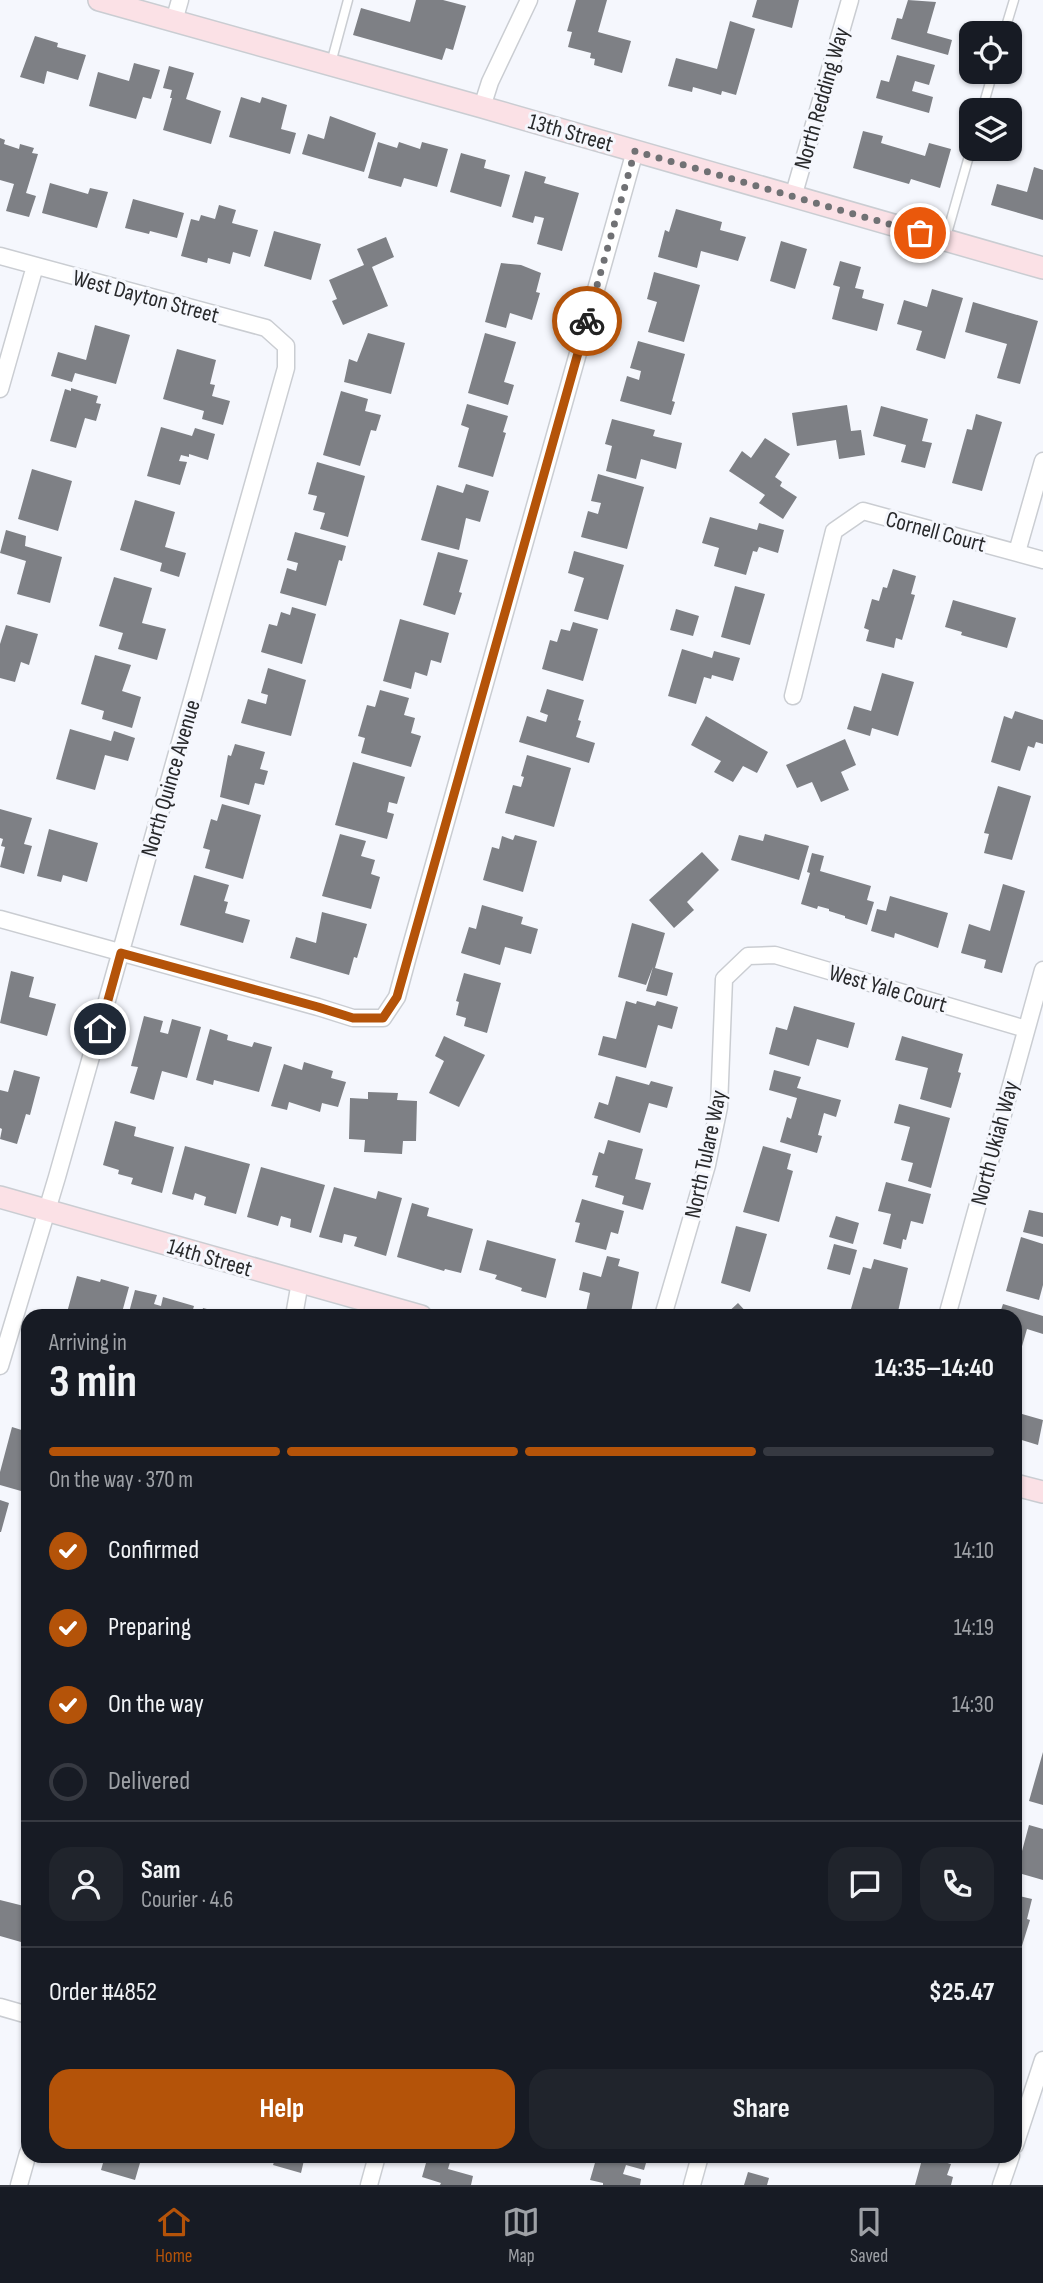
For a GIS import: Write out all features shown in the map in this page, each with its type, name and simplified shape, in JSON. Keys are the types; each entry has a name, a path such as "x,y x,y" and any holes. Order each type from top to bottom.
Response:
{"street":[{"name":"13th Street","path":"99,0 1043,268"},
{"path":"174,21 180,0"},
{"path":"482,107 490,82 529,0"},
{"name":"North Redding Way","path":"793,197 850,0"},
{"path":"0,919 353,1018 383,1018 397,997 635,151"},
{"name":"West Dayton Street","path":"0,256 266,328 286,346"},
{"path":"0,389 35,266"},
{"name":"North Quince Avenue","path":"0,1366 48,1210 286,368 286,346"},
{"path":"1017,552 1043,461"},
{"name":"Cornell Court","path":"793,696 834,531 863,511 1043,560"},
{"name":"West Yale Court","path":"748,956 775,955 1026,1029"},
{"name":"North Tulare Way","path":"665,1309 707,1165 719,1107 724,979 748,956"},
{"name":"North Ukiah Way","path":"949,1309 1043,970"},
{"name":"14th Street","path":"0,1197 396,1309"},
{"path":"295,1309 300,1282"},
{"path":"1022,1487 1043,1492"},
{"path":"0,2007 21,2013"},
{"path":"1022,2129 1038,2094 1043,2060"},
{"path":"19,2185 25,2163"},
{"path":"369,2185 375,2163"},
{"path":"692,2185 698,2163"},
{"path":"1001,2185 1009,2163"}],"lane":[{"path":"330,65 348,0"},
{"path":"1008,21 1014,0"},
{"path":"945,240 968,161"}],"building":[{"path":"416,0 443,0 466,6 453,50 446,48 442,60 353,35 361,8 410,22"},
{"path":"576,0 607,0 598,32 631,41 622,73 594,65 595,59 590,58 591,53 568,47 572,32 567,31"},
{"path":"757,0 799,0 792,28 752,17"},
{"path":"908,0 936,2 927,33 952,40 948,55 891,39 897,18 902,19"},
{"path":"730,21 755,29 736,95 722,91 721,95 693,87 692,92 668,86 676,58 717,69"},
{"path":"35,36 58,43 57,47 86,55 78,80 47,71 44,84 20,77"},
{"path":"897,55 935,65 929,85 915,81 912,91 933,97 929,113 876,98 881,80 889,82"},
{"path":"134,63 160,70 151,99 143,97 136,119 89,106 98,72 129,81"},
{"path":"169,66 194,73 186,99 221,111 211,144 163,130 172,98 172,90 163,88"},
{"path":"241,97 260,103 262,97 287,105 281,129 296,133 290,154 229,137"},
{"path":"330,116 376,133 364,172 302,154 308,134 324,139"},
{"path":"863,131 883,136 881,143 925,156 929,143 951,149 940,188 911,179 909,184 853,168"},
{"path":"0,138 5,140 4,144 19,149 20,144 34,148 32,153 38,154 26,193 36,196 29,217 6,211 14,184 0,180"},
{"path":"378,142 397,148 399,142 420,149 422,142 448,149 437,187 404,178 401,187 368,178"},
{"path":"461,153 486,160 484,168 510,175 501,207 450,192"},
{"path":"1034,167 1043,170 1043,220 991,205 997,184 1027,192"},
{"path":"525,171 546,177 544,183 579,193 562,251 537,244 544,218 535,216 533,223 512,217"},
{"path":"50,183 88,194 90,188 108,192 97,228 42,213"},
{"path":"133,199 184,213 177,238 125,228"},
{"path":"219,205 236,210 232,223 258,230 250,257 233,252 230,264 208,258 207,263 181,256 191,219 199,221 201,215 215,219"},
{"path":"676,209 722,222 720,230 746,237 738,261 701,251 697,268 658,257 665,230 669,232"},
{"path":"274,231 321,244 311,280 264,266"},
{"path":"386,237 394,257 372,267 388,306 343,325 332,301 337,299 329,280 364,265 357,249"},
{"path":"781,241 807,249 795,289 770,281"},
{"path":"840,261 861,267 855,288 864,290 862,298 884,304 877,331 832,319 840,287 833,285"},
{"path":"501,263 521,265 541,273 536,292 540,293 532,320 510,313 506,328 485,322"},
{"path":"654,272 700,285 684,342 648,332 657,302 647,299"},
{"path":"932,289 963,298 945,359 916,350 922,331 897,324 904,300 927,307"},
{"path":"973,302 1038,321 1020,384 997,378 1007,344 965,332"},
{"path":"95,325 130,335 116,384 75,373 72,382 51,376 58,352 86,360"},
{"path":"368,333 405,343 391,394 344,382 349,359 357,362"},
{"path":"485,333 516,342 504,382 514,385 508,405 468,393"},
{"path":"638,341 685,354 672,401 675,402 671,415 620,401 627,376 639,380 641,371 630,368"},
{"path":"177,349 216,360 210,384 215,385 212,396 230,401 223,425 202,419 204,411 163,399"},
{"path":"71,388 98,396 96,403 101,404 96,421 85,418 76,448 50,441 65,389 71,391"},
{"path":"341,391 368,399 365,411 381,415 376,431 371,430 360,466 323,455"},
{"path":"467,404 508,416 503,432 506,433 493,477 458,467 469,428 461,425"},
{"path":"847,405 851,431 861,430 865,455 839,459 836,440 797,446 792,413"},
{"path":"881,406 928,419 922,441 932,443 925,468 901,462 906,445 873,436"},
{"path":"976,414 1002,422 982,491 952,483 967,429 972,430"},
{"path":"612,419 655,430 653,436 682,443 676,469 641,459 636,479 606,471 612,446 605,444"},
{"path":"161,427 192,436 195,428 215,434 208,460 189,454 189,457 181,455 179,461 187,462 180,485 147,476"},
{"path":"765,438 790,454 775,477 782,482 780,486 797,497 783,519 759,503 765,495 729,471 742,451 751,458"},
{"path":"317,462 365,476 348,537 320,529 325,513 313,510 317,496 308,494"},
{"path":"32,469 72,481 58,531 18,519"},
{"path":"598,474 644,487 627,549 581,537 588,511 598,514 601,503 591,501"},
{"path":"466,484 489,491 480,522 466,518 459,550 421,540 437,485 463,493"},
{"path":"135,500 175,512 165,547 186,553 179,577 160,571 162,563 120,550"},
{"path":"710,517 757,530 759,523 784,530 778,553 759,547 757,552 753,551 746,575 714,566 719,548 702,543"},
{"path":"6,530 26,536 25,546 62,557 50,603 17,594 26,561 0,553"},
{"path":"295,532 346,546 342,561 339,560 326,606 280,593 287,568 296,571 298,563 287,560"},
{"path":"574,551 624,565 608,620 574,611 584,578 568,573"},
{"path":"438,552 468,560 455,615 423,605"},
{"path":"893,569 916,576 911,594 915,595 902,640 896,638 894,648 866,641 869,630 864,628 872,599 879,601 883,587 887,588"},
{"path":"114,577 152,588 142,623 166,629 157,660 118,649 123,633 99,626"},
{"path":"735,586 765,594 750,645 721,637"},
{"path":"953,600 1016,618 1007,648 961,635 962,632 945,627"},
{"path":"292,607 316,614 302,664 261,652 269,624 277,626 281,612 290,615"},
{"path":"676,609 699,616 693,636 670,630"},
{"path":"400,619 449,633 441,663 431,660 427,676 415,672 411,689 383,681"},
{"path":"573,622 598,629 583,681 542,669 550,640 557,642 561,629 570,631"},
{"path":"6,625 38,634 29,665 21,662 15,682 0,678 0,644"},
{"path":"682,649 712,658 714,651 740,658 733,681 712,675 711,679 704,677 696,704 668,696"},
{"path":"95,655 131,665 122,691 141,697 132,728 102,719 104,711 81,704"},
{"path":"268,668 306,680 291,736 241,723 248,699 266,704 268,695 261,693"},
{"path":"882,673 914,682 898,736 872,728 870,736 847,729 854,706 871,711"},
{"path":"547,689 584,700 576,737 595,743 589,763 519,742 527,716 546,722 548,715 540,712"},
{"path":"380,690 409,698 404,715 415,718 411,733 421,736 411,767 361,753 365,738 358,736 367,705 375,707"},
{"path":"1015,711 1043,720 1043,744 1036,742 1034,748 1028,746 1020,771 991,762 1004,716 1012,719"},
{"path":"706,716 768,752 757,773 743,766 733,782 714,772 721,761 691,745"},
{"path":"70,729 111,741 114,731 135,738 128,761 105,755 95,790 56,779"},
{"path":"845,739 856,765 841,772 849,790 821,802 812,782 797,788 786,765"},
{"path":"235,744 265,752 260,769 268,771 264,785 255,783 249,805 220,797 228,755 231,756"},
{"path":"527,755 571,768 554,827 505,813 513,785 521,787"},
{"path":"353,762 405,777 397,804 389,802 387,812 394,814 387,839 335,825"},
{"path":"998,786 1031,796 1012,860 984,853 989,834 984,833"},
{"path":"222,804 261,815 243,879 205,868 210,850 203,848 211,819 217,821"},
{"path":"0,809 32,818 24,844 32,846 24,874 0,867 5,847 1,846 3,839 0,838"},
{"path":"49,829 98,843 87,882 63,875 61,882 37,876"},
{"path":"340,834 366,841 361,856 375,860 371,874 380,877 371,909 322,896"},
{"path":"765,834 809,846 799,880 731,860 739,835 763,841"},
{"path":"515,835 537,841 523,892 483,880 492,847 499,849 502,836 513,840"},
{"path":"702,852 719,870 687,902 694,910 674,928 649,900"},
{"path":"812,853 824,856 820,871 871,886 867,900 874,902 867,925 829,909 818,906 817,909 801,904 810,873 807,872"},
{"path":"194,875 229,885 224,901 228,902 225,913 250,920 243,943 180,925"},
{"path":"1003,884 1025,891 1002,973 984,968 986,960 961,953 969,924 990,931"},
{"path":"890,896 948,913 938,948 895,933 894,938 871,931 877,909 886,911"},
{"path":"482,905 523,917 521,924 538,929 531,954 505,947 500,965 461,953 469,927 476,929"},
{"path":"322,912 367,924 349,975 290,958 296,937 316,943"},
{"path":"632,923 665,933 655,968 673,973 667,996 646,991 653,967 646,985 618,977"},
{"path":"11,971 34,977 29,997 56,1004 47,1036 0,1023"},
{"path":"464,973 501,983 487,1033 464,1026 466,1018 456,1015 459,1002 456,1001"},
{"path":"626,1001 655,1006 657,1001 678,1007 672,1029 658,1025 646,1068 598,1055 603,1036 616,1039"},
{"path":"794,1006 855,1023 848,1048 817,1039 809,1066 769,1054 776,1027 787,1030"},
{"path":"144,1016 163,1021 160,1032 168,1034 172,1019 201,1027 187,1078 162,1071 154,1100 130,1093 138,1067 131,1066"},
{"path":"210,1029 228,1035 227,1040 252,1047 254,1042 272,1047 259,1092 214,1080 213,1085 196,1080"},
{"path":"444,1036 485,1055 459,1107 429,1093 444,1061 435,1056"},
{"path":"902,1036 963,1054 958,1072 961,1073 951,1108 920,1099 928,1068 895,1060"},
{"path":"304,1062 333,1071 331,1078 346,1082 338,1107 322,1103 320,1112 289,1102 287,1110 271,1106 284,1064 302,1070"},
{"path":"14,1070 40,1077 30,1115 26,1114 17,1144 0,1139 0,1090 8,1092"},
{"path":"774,1070 801,1077 797,1088 841,1100 836,1117 824,1113 818,1135 822,1136 817,1153 780,1142 787,1117 791,1119 797,1098 769,1090"},
{"path":"616,1076 649,1085 651,1081 673,1087 667,1108 649,1103 640,1133 594,1118 599,1102 608,1105"},
{"path":"368,1092 398,1093 397,1100 417,1101 416,1141 403,1141 402,1154 364,1152 365,1140 349,1139 350,1098 368,1099"},
{"path":"899,1104 950,1118 931,1188 908,1181 913,1163 901,1160 910,1127 894,1123"},
{"path":"115,1121 136,1127 134,1136 174,1147 162,1193 131,1184 133,1178 118,1174 119,1170 103,1165"},
{"path":"608,1140 643,1149 635,1179 651,1183 643,1210 622,1204 624,1196 595,1187 598,1176 592,1175 599,1152 604,1154"},
{"path":"185,1146 250,1164 236,1214 204,1205 206,1197 195,1193 193,1200 172,1194"},
{"path":"763,1146 791,1154 787,1169 793,1171 779,1222 743,1212"},
{"path":"261,1167 325,1185 311,1233 290,1227 291,1219 281,1216 278,1226 247,1217"},
{"path":"886,1182 931,1194 923,1224 911,1221 901,1249 883,1244 891,1214 878,1211"},
{"path":"334,1187 376,1199 378,1191 402,1198 386,1256 354,1246 357,1237 344,1234 342,1243 319,1237"},
{"path":"582,1199 624,1211 618,1234 611,1232 606,1250 575,1242 580,1223 575,1222"},
{"path":"412,1203 429,1208 427,1216 473,1229 461,1273 445,1269 444,1271 397,1257"},
{"path":"1029,1210 1043,1213 1043,1237 1023,1232"},
{"path":"836,1216 859,1223 853,1244 829,1237"},
{"path":"736,1226 767,1234 750,1292 721,1283"},
{"path":"1021,1237 1043,1244 1043,1285 1039,1300 1006,1291"},
{"path":"487,1240 556,1259 546,1298 521,1291 522,1288 495,1279 497,1275 479,1270"},
{"path":"834,1244 857,1250 850,1275 827,1269"},
{"path":"607,1256 620,1259 618,1266 639,1272 632,1309 587,1309 590,1293 579,1290 583,1272 601,1277"},
{"path":"874,1259 908,1268 899,1309 851,1309 863,1267 871,1269"},
{"path":"77,1276 129,1287 123,1309 68,1309"},
{"path":"135,1290 157,1295 154,1304 161,1306 163,1297 194,1306 193,1309 130,1309"},
{"path":"738,1303 744,1309 732,1309"},
{"path":"1003,1304 1020,1309 1001,1309"},
{"path":"1022,1310 1043,1316 1043,1334 1027,1329 1022,1346"},
{"path":"1022,1414 1043,1420 1038,1445 1022,1440"},
{"path":"12,1427 21,1430 21,1491 0,1485 0,1472"},
{"path":"0,1500 9,1503 1,1532 0,1532"},
{"path":"1043,1752 1043,1805 1029,1801"},
{"path":"1029,1825 1043,1829 1043,1880 1022,1874 1022,1851"},
{"path":"1022,1897 1032,1899 1027,1919 1030,1920 1022,1946"},
{"path":"0,1900 21,1905 21,1942 0,1936"},
{"path":"103,2163 140,2163 135,2180 101,2170"},
{"path":"274,2163 303,2163 301,2173 273,2165"},
{"path":"426,2163 450,2163 448,2169 473,2176 471,2185 440,2185 441,2183 422,2177"},
{"path":"595,2163 646,2163 644,2170 626,2165 623,2174 641,2179 640,2185 603,2185 590,2180"},
{"path":"921,2163 951,2164 947,2175 953,2177 951,2185 915,2185"},
{"path":"748,2172 769,2178 767,2185 744,2185"}],"way so far":[{"path":"587,321 635,151 920,233"}],"route":[{"path":"100,1029 121,953 353,1018 383,1018 397,997 587,321"}]}
